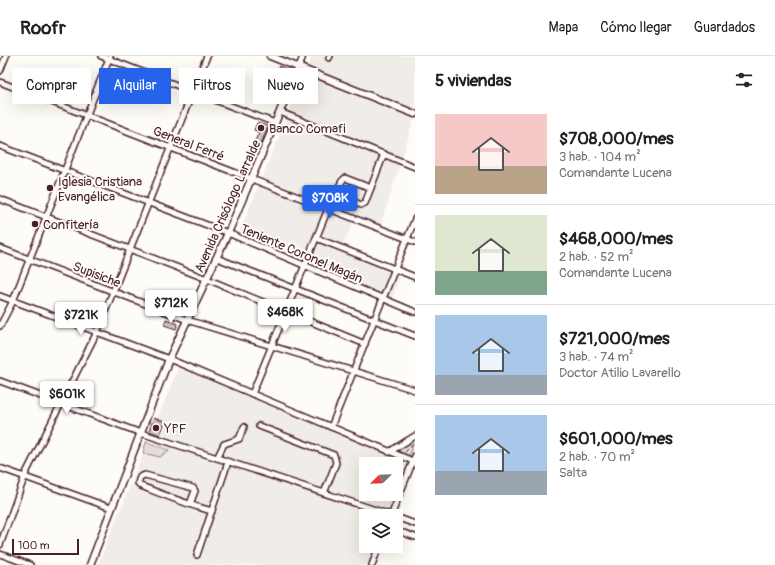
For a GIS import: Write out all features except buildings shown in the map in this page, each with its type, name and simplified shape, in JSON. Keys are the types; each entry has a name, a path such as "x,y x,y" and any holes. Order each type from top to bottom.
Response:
{"main road":[{"path":"270,56 415,114"},
{"name":"Avenida Crisólogo Larralde","path":"90,565 169,358 217,258 299,67"}],"street":[{"path":"0,71 6,56"},
{"path":"102,56 109,57 179,86"},
{"path":"202,68 207,56"},
{"name":"Avenida Crisólogo Larralde","path":"299,67 303,56"},
{"path":"0,326 13,301 109,57"},
{"name":"General Ferré","path":"0,82 415,242"},
{"path":"0,544 25,477 97,332 187,104"},
{"path":"226,104 275,123"},
{"path":"280,112 415,167"},
{"name":"Teniente Coronel Magán","path":"0,146 148,204 228,233 303,266 415,312"},
{"path":"371,188 345,178 342,180 337,190 339,194 361,205 365,203 371,188 384,154"},
{"path":"0,199 207,279 365,344"},
{"path":"252,394 303,266 328,209"},
{"path":"331,427 384,299 415,219"},
{"path":"316,238 415,277"},
{"name":"Supisiche","path":"0,248 187,320 415,390"},
{"path":"217,258 415,336"},
{"path":"0,296 169,358 414,462"},
{"path":"0,381 141,433 372,509"},
{"path":"259,426 334,455 336,463 324,493"},
{"path":"217,458 224,444 240,439 244,427"},
{"path":"389,452 415,436"},
{"path":"396,509 415,456"},
{"path":"197,555 228,462"},
{"path":"0,468 111,508"},
{"path":"190,504 195,491 193,488 145,475 140,477 138,483 140,486 190,504 212,511"},
{"path":"403,520 415,524"},
{"path":"404,533 415,538"},
{"path":"372,565 377,553"},
{"path":"0,554 30,565"}],"path":[{"path":"400,456 415,442"}],"shaded area":[{"path":"312,56 415,56 415,116 379,231 354,221 342,246 403,267 391,301 240,231 292,104 318,104 318,68 307,68"},
{"path":"178,368 397,457 359,457 359,501 393,501 390,509 359,509 359,553 372,553 368,565 98,565"},
{"path":"146,442 169,450 160,457 143,453"},
{"path":"411,442 413,444 409,457 396,452"},
{"path":"403,460 409,462 403,477"}],"place":[{"name":"Banco Comafi","path":"261,128"},
{"name":"Iglesia Cristiana Evangélica","path":"50,188"},
{"name":"Confitería","path":"35,224"},
{"name":"YPF","path":"156,428"}]}
